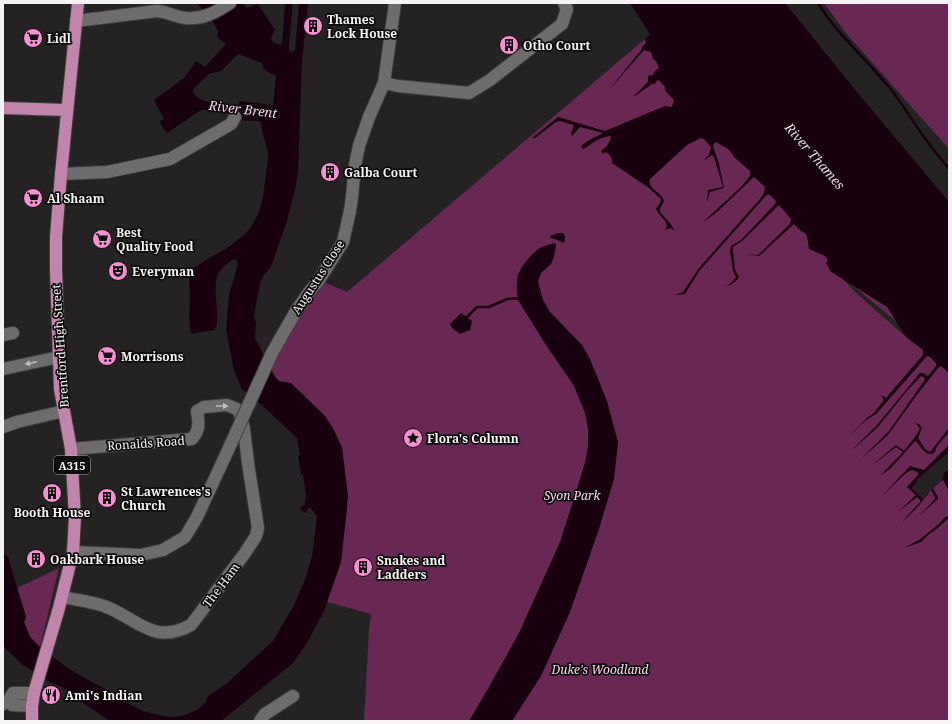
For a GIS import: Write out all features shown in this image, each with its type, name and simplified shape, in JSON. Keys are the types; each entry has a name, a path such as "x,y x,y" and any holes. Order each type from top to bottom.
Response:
{"main road":[{"name":"Brentford High Street","path":"35,688 48,648 73,552 75,517 71,449 61,393 56,237 78,3"},
{"path":"3,108 67,110"},
{"name":"A315","path":"32,721 32,706 35,688"}],"street":[{"path":"76,21 158,11 185,18 196,18 212,14 230,3"},
{"name":"Augustus Close","path":"73,552 142,555 163,550 185,537 197,517 272,353 296,311 319,280 343,242 350,211 355,165 359,146 369,117 384,83 395,3"},
{"path":"384,83 398,86 468,93 490,80 562,24 567,9 564,3"},
{"path":"61,174 107,172 170,159 231,124 235,117"},
{"path":"3,369 59,357"},
{"name":"Ronalds Road","path":"71,449 192,439 199,428 197,407 227,405 239,410"},
{"name":"The Ham","path":"62,597 104,606 150,630 164,633 175,632 182,631 191,625 245,553 256,536 258,528 244,429 239,410"},
{"path":"3,427 17,422 64,412"},
{"path":"32,706 12,705 6,702 13,693 35,688"},
{"path":"260,721 265,714 293,696"}],"green space":[{"path":"824,3 949,3 949,149 845,32"},
{"name":"Syon Park","path":"652,34 949,349 949,452 919,478 912,488 923,499 942,480 944,473 949,469 949,721 364,721 371,614 327,602 341,562 347,506 269,365 319,280 347,292","holes":["828,260 837,271 901,325 921,348 906,337 855,292 827,262"]},
{"path":"59,568 40,647 30,637 24,622 26,617 17,588"}],"water":[{"name":"River Brent","path":"197,3 243,3 246,8 258,4 275,30 271,38 273,43 282,45 285,3 293,3 289,46 291,52 295,48 299,3 308,3 302,62 298,171 296,185 287,221 271,267 263,276 260,283 254,316 256,323 255,338 275,377 279,381 291,383 325,416 333,428 342,447 348,496 341,562 324,611 308,641 293,663 221,721 110,721 64,688 50,682 23,665 3,646 3,553 8,557 26,617 24,622 30,637 40,647 69,669 131,705 143,711 170,717 182,716 197,710 205,703 208,696 226,684 273,641 294,605 305,580 312,557 317,517 310,507 305,513 300,509 305,503 306,495 298,456 300,455 297,438 263,406 242,389 234,370 226,330 229,295 238,264 236,260 234,259 226,265 220,271 217,278 217,321 215,329 191,334 189,317 189,271 230,246 251,227 259,212 263,197 268,158 261,122 237,120 237,114 201,110 167,133 159,122 164,119 154,100 184,78 196,61 205,67 226,44 217,37 218,31 212,20","holes":["238,54 262,63 265,70 276,76 273,105 240,101 238,107 222,105 201,99 193,92 195,87 209,74 221,71"]},
{"name":"River Thames","path":"630,3 785,3 949,202 949,373 941,366 938,368 888,435 861,459 889,431 925,378 921,376 877,428 851,451 877,425 920,373 928,376 936,366 936,363 927,356 877,413 865,421 849,436 867,418 873,414 884,400 881,395 886,398 923,355 923,350 906,337 887,307 830,271 826,263 828,260 825,256 809,249 807,236 794,224 759,256 746,254 758,255 790,224 791,219 779,205 742,241 733,247 735,270 739,277 735,282 726,287 736,278 730,251 731,246 741,240 775,204 776,201 769,194 700,270 685,294 674,295 683,292 699,268 764,193 765,187 754,177 717,212 702,223 741,187 750,176 750,171 734,157 728,149 716,142 713,146 719,164 724,188 710,192 707,202 708,190 723,187 714,157 712,155 703,161 709,155 711,147 704,139 701,138 687,145 650,179 650,185 664,201 660,212 675,231 671,228 665,230 667,225 666,222 656,209 661,199 649,188 612,163 608,153 605,152 603,154 601,151 607,146 611,138 610,136 599,139 583,149 581,146 603,133 580,127 572,136 571,134 574,125 560,121 556,122 535,138 532,138 558,117 605,131 665,106 672,107 674,100 659,80 633,97 648,82 648,76 653,75 659,68 656,61 653,59 651,52 644,50 608,91 642,49 646,43 645,39 650,34"},
{"path":"563,233 565,236 565,241 563,243 551,238 550,236"},
{"path":"555,243 554,257 551,264 541,273 538,281 539,286 543,300 550,312 582,345 590,359 607,401 618,442 614,479 599,529 570,612 541,676 512,721 469,721 519,633 560,542 585,463 588,446 588,429 585,413 574,386 518,300 517,281 522,267 537,250"},
{"path":"461,313 472,321 470,330 460,334 452,328 450,324"},
{"path":"916,423 922,428 918,438 925,449 930,452 949,428 949,432 932,454 928,454 915,441 891,468 880,476 903,452 896,447 871,466 896,445 904,451 920,429"},
{"path":"949,445 949,452 919,478 912,488 923,499 931,491 902,522 921,501 917,497 898,512 916,495 907,487 918,475 918,472 912,470 906,473 882,496 910,466 924,470"},
{"path":"949,469 949,491 943,480 939,482 942,480 944,473"},
{"path":"935,486 933,489 938,499 920,515 935,499 931,490"},
{"path":"949,516 949,518 921,542 904,548 919,540 939,524 945,517"}],"pier":[{"path":"293,3 295,3 291,46 292,50 294,45 297,3 299,3 295,50 291,52 289,50 289,46"}],"waterway":[{"path":"818,3 844,37 893,92 926,140 949,169"},
{"path":"467,317 477,307 489,307 507,299 521,298"}],"place":[{"name":"Thames Lock House","path":"313,26"},
{"name":"Lidl","path":"33,38"},
{"name":"Otho Court","path":"509,45"},
{"name":"Galba Court","path":"330,172"},
{"name":"Al Shaam","path":"33,198"},
{"name":"Best Quality Food","path":"102,239"},
{"name":"Everyman","path":"118,271"},
{"name":"Morrisons","path":"107,356"},
{"name":"Flora's Column","path":"413,438"},
{"name":"Booth House","path":"52,493"},
{"name":"St Lawrences's Church","path":"107,498"},
{"name":"Oakbark House","path":"36,559"},
{"name":"Snakes and Ladders","path":"363,567"},
{"name":"Ami's Indian","path":"51,695"}],"park label":[{"name":"Duke's Woodland","path":"600,669"}]}
